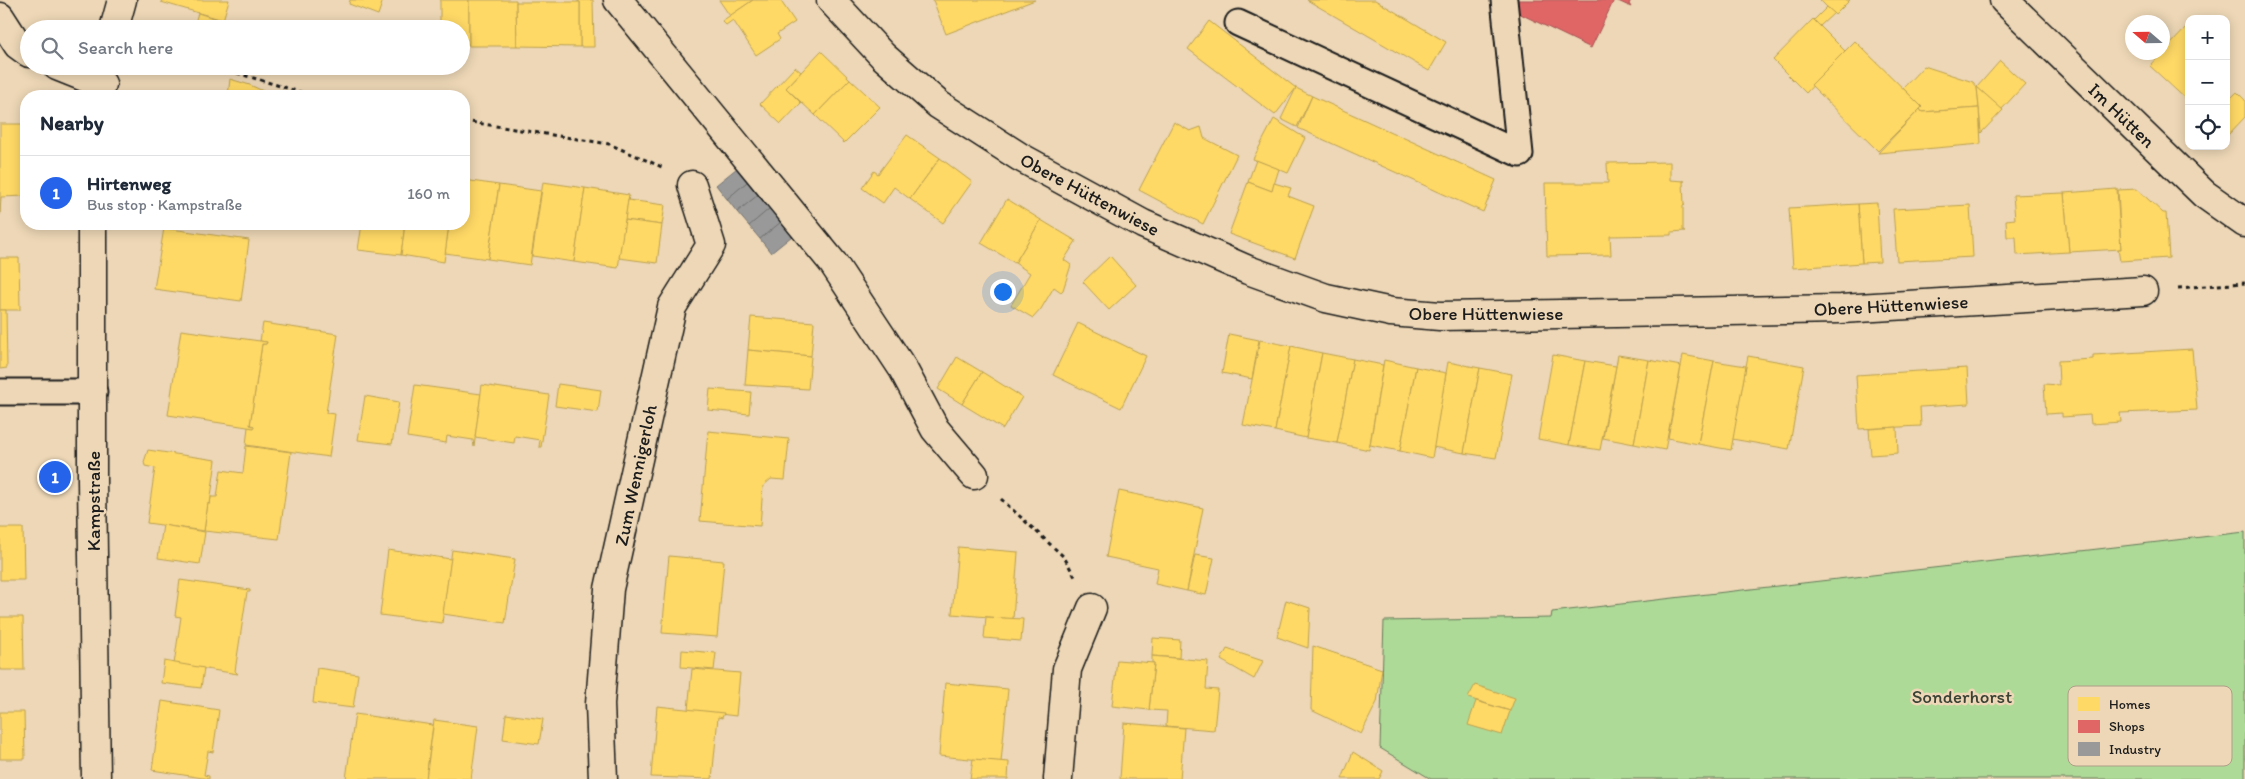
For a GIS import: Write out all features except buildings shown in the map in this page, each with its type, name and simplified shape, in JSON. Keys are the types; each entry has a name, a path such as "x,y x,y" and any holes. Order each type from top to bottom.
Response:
{"street":[{"path":"116,20 122,0"},
{"path":"618,0 834,263 903,369 935,429 974,475"},
{"name":"Obere Hüttenwiese","path":"830,0 883,56 940,105 1020,157 1143,224 1248,270 1326,298 1391,312 1440,316 1841,309 2143,291"},
{"name":"Im Hütten","path":"2004,0 2204,194 2245,223"},
{"path":"0,17 20,46"},
{"path":"83,75 103,82"},
{"name":"Zum Wennigerloh","path":"603,779 600,704 610,590 672,307 711,245 692,185"},
{"name":"Kampstraße","path":"92,230 94,392 92,480 96,779"},
{"path":"1058,779 1067,669 1092,608"}],"lane":[{"path":"1238,23 1520,154 1504,0"},
{"path":"0,392 94,392"}],"path":[{"path":"244,75 293,90"},
{"path":"470,122 609,144 664,168 692,185"},
{"path":"2143,291 2245,283"},
{"path":"974,475 1064,557"}],"green space":[{"name":"Sonderhorst","path":"2245,532 2245,779 1431,779 1380,748 1384,621 1551,618 1552,612"}],"place":[{"name":"Hirtenweg","path":"55,477"}]}
